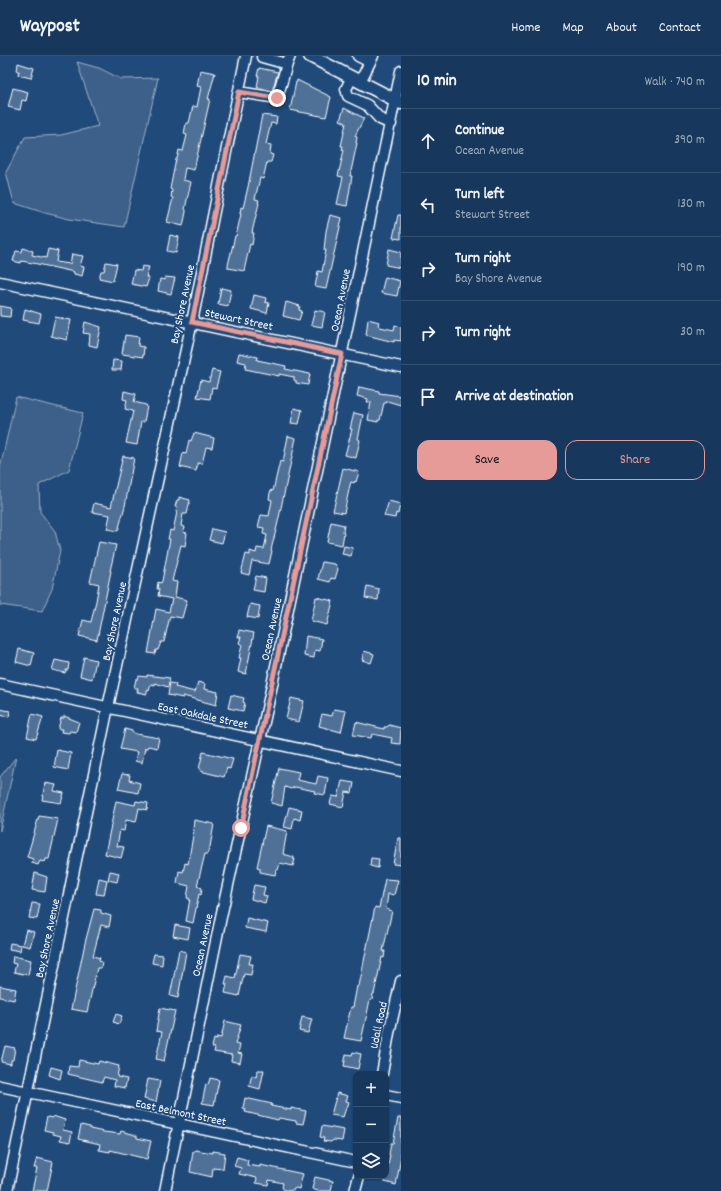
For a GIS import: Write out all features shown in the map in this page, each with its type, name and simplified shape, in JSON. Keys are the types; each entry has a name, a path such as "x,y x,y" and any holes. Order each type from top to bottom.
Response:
{"main road":[{"path":"310,56 398,101"}],"street":[{"path":"358,56 371,59 356,80 346,89 348,96 367,105 380,119 391,124"},
{"name":"Bay Shore Avenue","path":"7,1191 108,708 192,322 239,92 243,57"},
{"path":"239,92 277,98 288,60 262,57"},
{"name":"Ocean Avenue","path":"165,1191 221,917 350,311 391,124 398,101 401,71"},
{"name":"Stewart Street","path":"0,282 401,367"},
{"name":"East Oakdale Street","path":"0,684 401,771"},
{"name":"Udall Road","path":"383,1071 389,1033 401,981"},
{"name":"East Belmont Street","path":"0,1086 353,1161"},
{"path":"389,1096 401,1098"},
{"path":"355,1191 358,1179"}],"shaded area":[{"path":"77,62 99,68 121,79 158,78 124,227 69,219 14,203 6,172 25,137 61,135 98,126"},
{"path":"16,397 83,413 69,470 39,485 40,512 55,531 60,551 52,589 42,611 0,605 0,468"},
{"path":"16,757 0,831 0,777"}],"building":[{"path":"18,63 34,68 31,78 18,75"},
{"path":"259,68 278,72 272,91 257,87"},
{"path":"200,70 215,73 208,99 210,99 194,170 185,168 183,180 191,182 183,226 167,222 173,198 171,197 172,190 170,189 176,159 179,150 183,151 187,135 184,134 186,123 189,123 193,106 197,107 201,87 197,86"},
{"path":"297,80 331,97 326,117 290,110"},
{"path":"13,88 28,92 26,101 22,100 20,110 8,107"},
{"path":"344,108 364,118 355,136 357,137 357,143 350,176 352,176 347,206 337,204 343,177 338,176 344,150 342,150 343,146 341,146 346,123 340,120"},
{"path":"262,115 277,117 276,124 271,123 266,144 271,145 270,154 273,155 271,162 267,162 263,179 260,178 255,199 259,200 259,203 252,233 254,233 252,245 250,244 244,271 228,268 228,265 241,214 241,207 243,208 248,187"},
{"path":"330,215 342,218 326,289 315,287 318,271 322,272 326,250 324,250 326,231"},
{"path":"398,215 401,215 401,239 393,238"},
{"path":"170,235 179,237 176,253 167,251"},
{"path":"23,248 33,251 32,255 46,258 48,249 58,251 56,262 70,264 72,254 83,256 80,266 84,267 82,276 74,274 74,272 33,263 13,261 16,251 22,252"},
{"path":"389,249 401,252 401,268 386,265"},
{"path":"106,262 117,264 113,281 99,278 101,271 104,271"},
{"path":"142,266 149,267 146,277 149,278 146,287 131,284 134,270 141,271"},
{"path":"165,277 175,278 171,294 158,291 160,279 165,280"},
{"path":"385,277 400,281 397,296 381,293"},
{"path":"221,288 231,290 228,306 218,304"},
{"path":"254,295 266,298 265,302 269,303 267,313 251,309"},
{"path":"286,302 300,306 299,310 302,311 299,320 283,316"},
{"path":"0,306 11,308 10,317 0,316"},
{"path":"25,309 41,314 39,323 23,320"},
{"path":"315,310 325,312 322,327 311,325"},
{"path":"55,317 71,320 67,340 51,336"},
{"path":"368,319 379,322 378,325 380,327 394,330 395,325 401,327 401,341 394,340 394,342 366,335"},
{"path":"85,322 101,327 97,347 89,345 90,334 83,333"},
{"path":"125,335 139,337 138,346 144,347 143,357 122,354"},
{"path":"239,353 258,357 257,360 286,366 285,369 310,374 308,385 296,383 294,377 279,374 279,376 245,369 246,363 237,361"},
{"path":"113,360 122,361 121,370 112,370"},
{"path":"212,370 220,372 216,388 212,387 210,399 197,397 201,380 209,382"},
{"path":"359,387 379,391 379,393 401,396 401,405 387,401 384,403 380,420 378,420 378,422 368,420 371,402 367,402 368,399 357,396"},
{"path":"124,391 136,394 134,402 147,406 144,422 141,422 137,445 126,443 133,411 125,409 127,400 123,399"},
{"path":"294,408 302,410 299,424 291,423"},
{"path":"354,413 363,415 356,458 345,455 352,429 350,429"},
{"path":"194,433 214,438 212,448 206,447 202,464 198,463 196,471 180,467 183,453 186,454 189,440 191,441"},
{"path":"288,436 296,438 269,564 252,561 249,575 241,573 246,554 250,555 250,551 256,553 257,548 264,549 267,535 263,534 264,528 258,527 261,515 269,516 272,500 269,499 270,493 271,490 273,491 280,461 283,462"},
{"path":"123,456 134,458 125,506 118,531 107,529 110,515 92,512 94,503 111,507"},
{"path":"343,468 359,472 356,482 351,482 344,513 333,511"},
{"path":"179,497 190,500 187,514 183,514 181,526 185,527 183,532 187,533 185,546 181,545 172,581 177,582 175,597 187,600 182,618 170,616 164,642 161,642 155,654 148,653 156,609 169,612 172,599 158,596 159,589 157,589 158,582 161,583 162,581 170,539 168,539 170,530 173,531 177,512 177,507 175,507"},
{"path":"389,501 400,504 398,514 396,513 395,518 384,516"},
{"path":"331,522 344,525 342,545 327,542"},
{"path":"212,529 225,532 222,543 209,540"},
{"path":"99,542 116,545 97,640 79,636 83,620 91,622 96,601 99,584 90,582"},
{"path":"344,546 353,548 351,556 342,554"},
{"path":"322,562 335,564 338,569 335,579 331,578 330,582 318,579"},
{"path":"256,576 266,578 264,592 253,590"},
{"path":"367,586 379,589 378,600 365,598"},
{"path":"316,597 333,601 327,625 311,621"},
{"path":"250,604 260,606 258,619 247,617"},
{"path":"239,630 254,633 246,674 238,672 242,645 239,643 241,637 238,637"},
{"path":"306,636 322,639 320,651 315,650 314,658 304,656"},
{"path":"19,649 34,653 31,666 16,662"},
{"path":"364,651 374,654 371,663 362,660"},
{"path":"84,657 96,660 92,679 80,676"},
{"path":"55,660 69,663 68,670 66,670 65,673 52,670"},
{"path":"147,675 170,678 168,687 155,683 155,685 151,684 149,691 147,690 147,694 137,692 138,688 134,688 136,679 138,679 139,676 147,677"},
{"path":"198,682 205,684 204,689 218,692 216,705 183,696 183,698 168,695 170,683 176,684 175,687 195,692"},
{"path":"231,695 244,698 243,702 245,703 243,711 228,708"},
{"path":"291,698 304,701 299,722 286,719"},
{"path":"0,709 10,711 9,717 0,715"},
{"path":"334,709 346,711 341,732 319,726 322,714 332,716"},
{"path":"32,714 43,717 36,739 27,737"},
{"path":"64,716 79,722 76,732 61,732 62,729 58,729 61,718 64,718"},
{"path":"356,722 384,729 384,727 389,725 401,728 400,744 391,743 392,738 372,734 371,738 353,735"},
{"path":"125,729 136,734 159,738 157,748 148,746 145,748 142,763 135,761 137,752 120,749"},
{"path":"57,750 71,753 68,770 54,767"},
{"path":"203,752 233,759 230,769 227,768 224,777 200,771 201,769 199,769"},
{"path":"279,768 299,772 297,780 316,784 318,776 328,778 325,795 314,793 315,791 295,787 291,789 285,787 282,806 271,803"},
{"path":"122,774 130,775 129,780 140,783 138,793 118,789"},
{"path":"342,781 354,783 352,793 346,792 343,807 330,804 332,796 338,797"},
{"path":"45,783 56,785 54,791 64,793 61,803 42,800"},
{"path":"116,801 135,805 136,801 148,803 147,810 139,808 136,822 126,820 124,831 120,830 117,846 124,847 121,858 105,854"},
{"path":"289,807 302,810 300,820 294,818 292,829 284,827"},
{"path":"39,816 58,819 49,859 46,859 45,862 40,861 38,865 32,863 33,859 27,857"},
{"path":"194,820 214,824 210,847 207,854 205,854 197,886 202,888 201,895 199,894 193,923 186,921 190,899 187,898 189,886 177,883 179,871 183,872 185,863 188,864 194,830"},
{"path":"266,826 287,831 283,854 294,857 293,859 295,859 293,866 280,863 275,875 260,872 260,868 257,867"},
{"path":"398,838 401,838 401,865 393,864"},
{"path":"371,858 379,859 378,868 370,866"},
{"path":"110,871 119,873 117,882 108,880"},
{"path":"35,873 47,877 45,892 32,890"},
{"path":"99,878 107,880 104,895 96,894"},
{"path":"385,879 398,880 394,895 388,894 386,909 392,911 383,951 385,951 384,958 382,957 374,994 372,1000 370,1000 361,1041 344,1038 351,1007 353,1007 357,986 359,986 375,907 379,908"},
{"path":"254,885 265,887 263,895 267,896 265,903 251,899"},
{"path":"32,903 40,904 37,919 29,918"},
{"path":"94,909 101,910 101,913 111,916 109,927 101,925 93,956 100,958 99,961 102,962 101,968 97,968 87,1012 71,1009"},
{"path":"247,918 268,923 266,932 245,928"},
{"path":"175,925 190,928 188,939 173,936"},
{"path":"26,930 34,932 30,947 22,945"},
{"path":"10,943 21,945 20,951 9,949"},
{"path":"179,950 186,952 178,998 170,996"},
{"path":"154,954 163,955 162,965 152,963"},
{"path":"240,954 251,956 249,964 253,964 251,975 244,974 239,996 225,993 227,984 225,984 227,976 235,978"},
{"path":"13,956 31,960 28,975 14,972 16,964 12,963"},
{"path":"0,986 16,989 14,1000 0,997"},
{"path":"160,1008 175,1011 164,1061 156,1059 162,1032 156,1031"},
{"path":"116,1014 122,1016 119,1024 113,1022"},
{"path":"302,1017 312,1019 308,1033 299,1031"},
{"path":"225,1021 241,1025 235,1044 240,1045 238,1053 242,1054 240,1063 231,1061 232,1055 214,1052 215,1048 212,1047 214,1039 217,1040 217,1037 221,1038"},
{"path":"5,1046 15,1048 11,1064 1,1062"},
{"path":"353,1052 361,1054 358,1069 344,1066 346,1054 352,1055"},
{"path":"79,1060 98,1064 99,1061 119,1066 117,1077 127,1079 125,1088 114,1086 115,1080 104,1077 102,1082 68,1074 69,1066 78,1067"},
{"path":"51,1067 62,1070 60,1079 49,1075"},
{"path":"258,1070 264,1070 260,1089 249,1086 252,1075 256,1077"},
{"path":"210,1078 219,1080 214,1105 202,1103 206,1084 208,1085"},
{"path":"148,1079 160,1081 156,1102 144,1099"},
{"path":"337,1093 348,1096 346,1101 349,1102 343,1117 331,1115"},
{"path":"245,1098 272,1104 271,1106 306,1111 303,1124 296,1123 296,1121 279,1118 278,1120 245,1112 246,1109 243,1108"},
{"path":"53,1116 65,1120 63,1130 72,1132 70,1142 60,1140 61,1136 44,1130 47,1117 53,1118"},
{"path":"398,1118 401,1118 401,1157 396,1185 385,1182 386,1179 389,1179 389,1155 391,1143 393,1143"},
{"path":"81,1125 90,1127 90,1129 104,1132 120,1134 121,1131 137,1136 137,1138 151,1141 147,1159 110,1150 110,1152 99,1150 100,1144 78,1139"},
{"path":"322,1126 344,1130 342,1141 323,1141 324,1138 320,1137"},
{"path":"193,1151 225,1153 223,1169 213,1168 212,1177 190,1172"},
{"path":"237,1157 248,1160 247,1165 260,1167 260,1165 303,1174 299,1189 296,1188 290,1191 284,1190 282,1187 283,1183 269,1180 268,1185 256,1183 257,1178 239,1174 241,1168 234,1166"},
{"path":"37,1158 53,1162 47,1191 32,1191 37,1168 34,1168"},
{"path":"315,1177 333,1181 331,1191 318,1191 312,1189"}],"route":[{"path":"241,828 342,354 192,322 239,92 277,98"}]}
